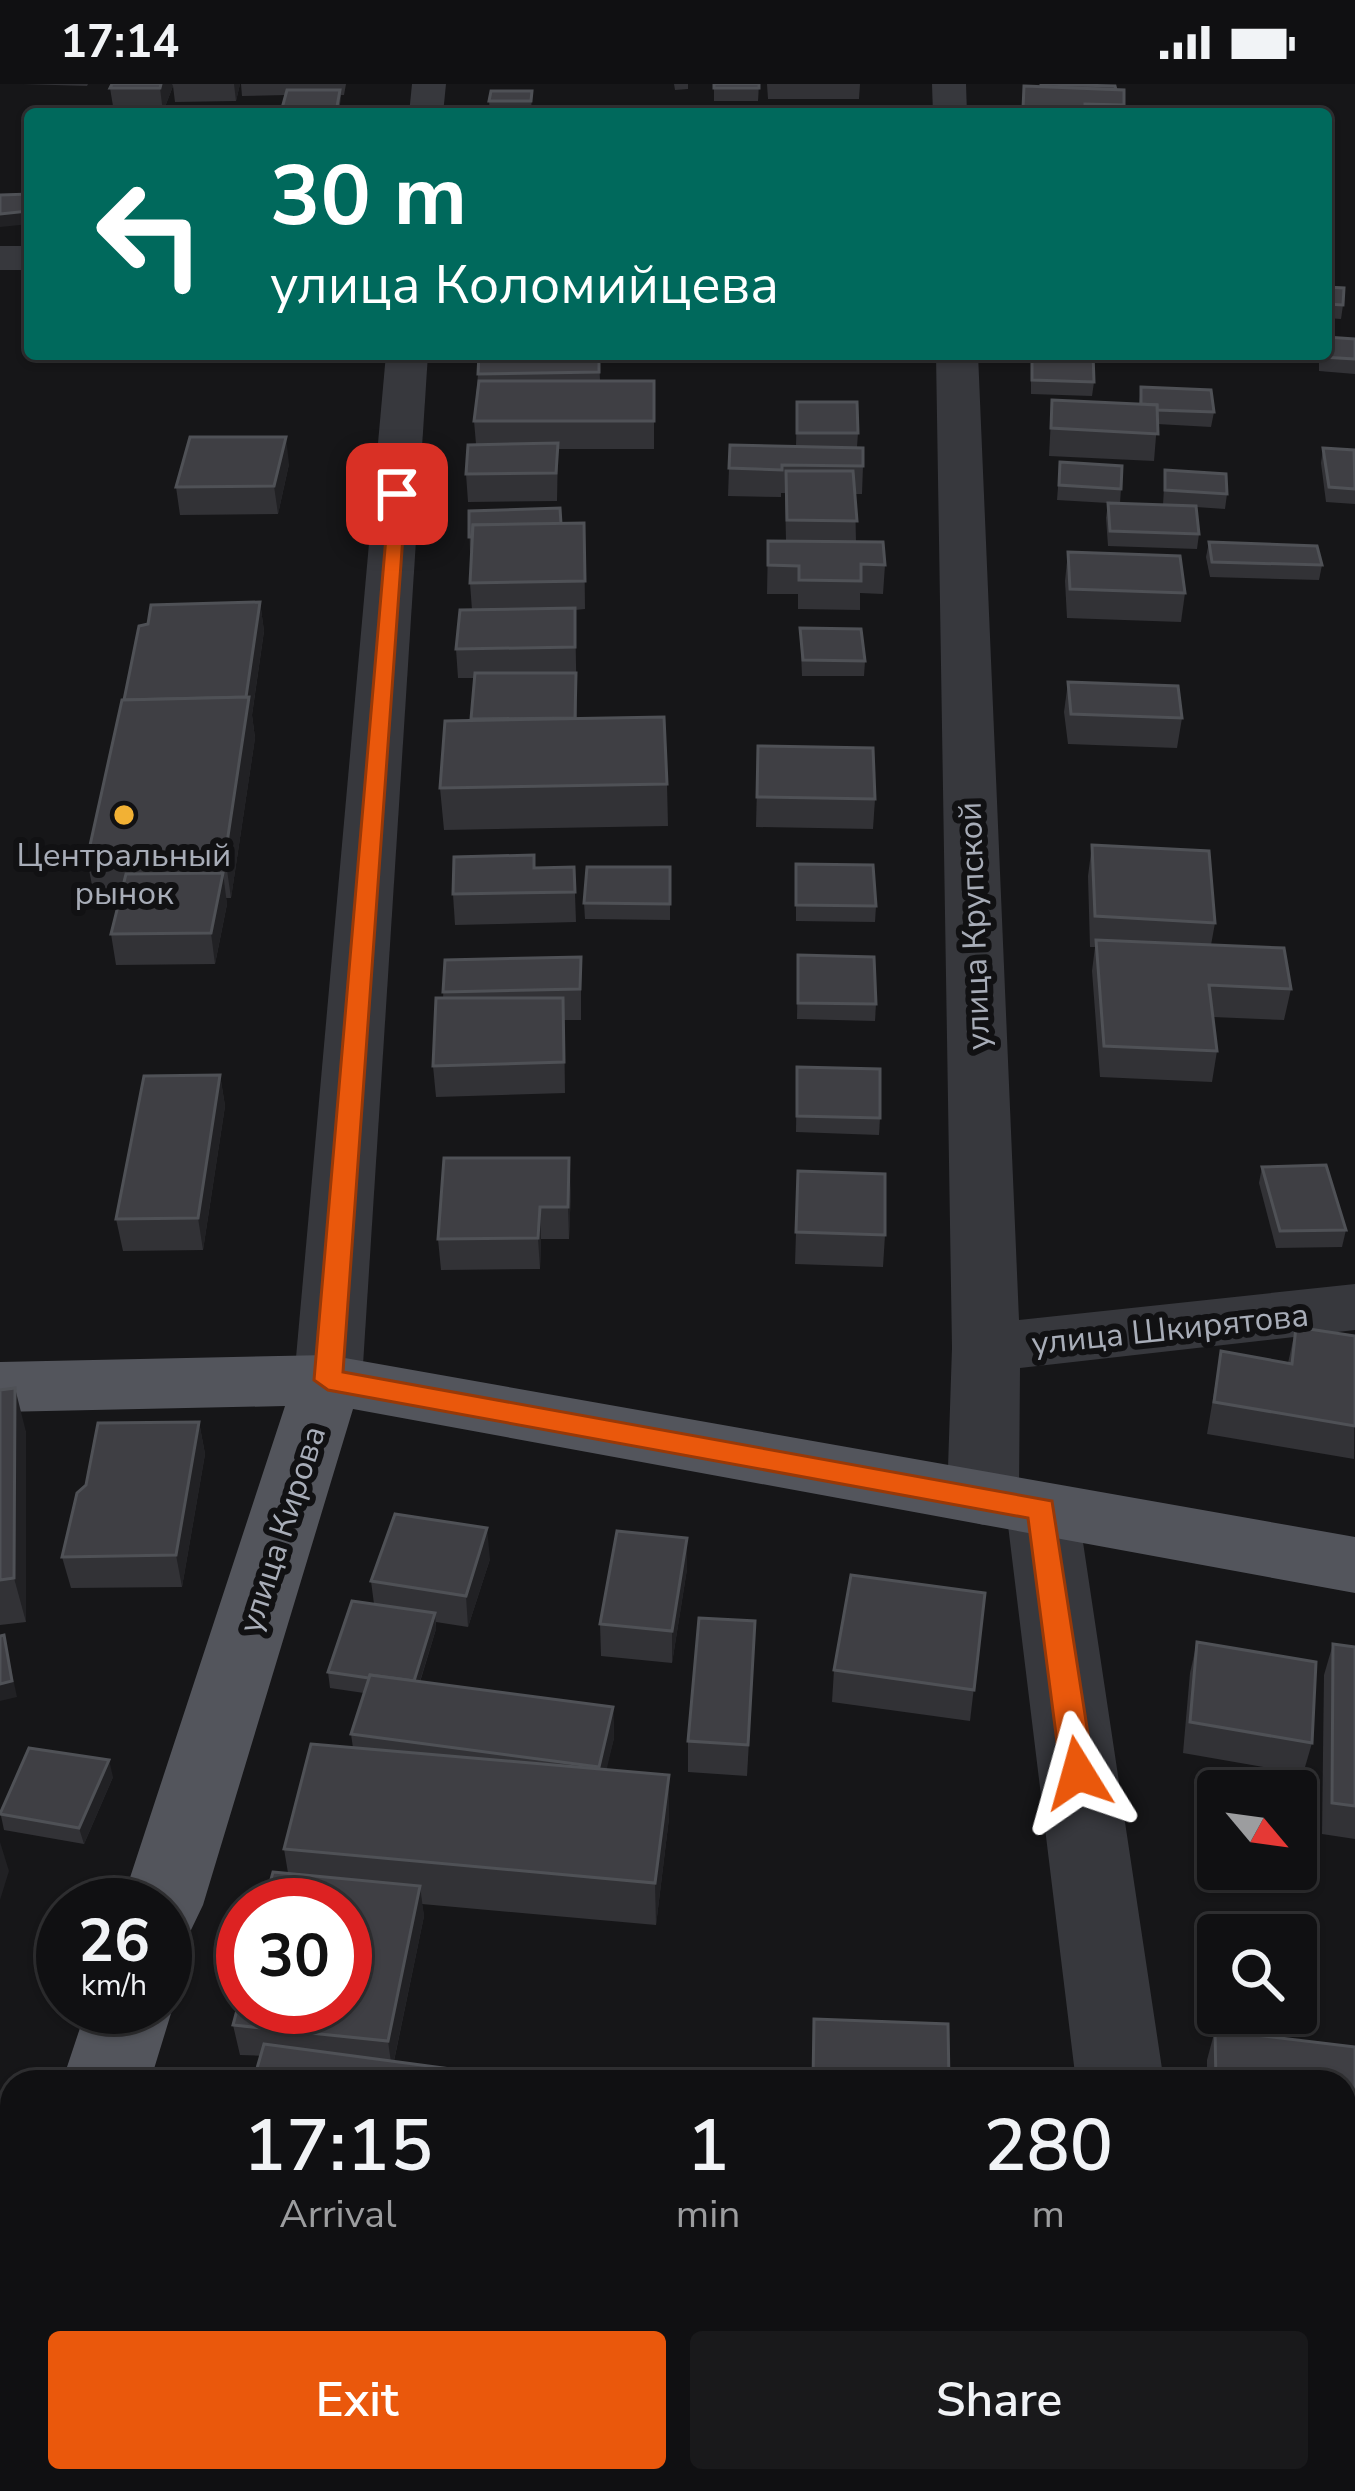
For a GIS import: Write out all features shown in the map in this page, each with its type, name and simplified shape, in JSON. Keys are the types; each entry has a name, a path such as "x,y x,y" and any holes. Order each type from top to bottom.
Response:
{"main road":[{"path":"0,1387 328,1380 1355,1565"},
{"name":"улица Кирова","path":"171,1878 328,1380"},
{"path":"110,2070 121,2034"}],"street":[{"name":"улица Кирова","path":"328,1380 407,360"},
{"name":"улица Крупской","path":"957,360 986,1348 1118,2070"},
{"name":"улица Шкирятова","path":"986,1348 1355,1307"}],"building":[{"path":"112,84 161,84 160,88 110,88"},
{"path":"714,84 759,84 759,88 714,88"},
{"path":"1024,86 1124,90 1124,105 1023,108"},
{"path":"1115,86 1116,90 1041,87"},
{"path":"287,90 340,90 337,108 282,108"},
{"path":"491,91 532,91 531,101 489,101"},
{"path":"24,194 24,212 0,214 0,195"},
{"path":"1332,287 1344,288 1343,305 1332,304"},
{"path":"1332,337 1355,339 1355,359 1332,358"},
{"path":"479,360 599,360 599,372 478,374"},
{"path":"1032,360 1093,360 1094,382 1032,380"},
{"path":"479,381 654,381 654,421 474,421"},
{"path":"1141,387 1211,390 1214,412 1157,410 1157,405 1141,404"},
{"path":"1052,400 1157,405 1158,434 1051,428"},
{"path":"797,402 857,402 858,433 797,433"},
{"path":"190,437 286,437 274,486 176,487"},
{"path":"558,443 556,473 466,474 468,445"},
{"path":"730,445 863,448 863,466 729,468"},
{"path":"1323,448 1354,450 1355,489 1329,487"},
{"path":"1060,462 1122,466 1121,489 1059,485"},
{"path":"1165,470 1226,474 1227,494 1165,490"},
{"path":"786,471 853,471 857,521 787,520"},
{"path":"1108,503 1196,506 1199,534 1110,531"},
{"path":"560,508 561,524 473,525 469,537 469,511"},
{"path":"584,523 585,581 470,583 473,525"},
{"path":"768,541 883,542 885,565 861,564 861,581 799,580 799,566 768,565"},
{"path":"1209,542 1317,546 1322,565 1212,562"},
{"path":"1068,552 1180,556 1185,593 1070,589"},
{"path":"260,602 246,697 124,700 139,626 148,624 151,605"},
{"path":"575,608 575,647 456,649 460,610"},
{"path":"800,628 861,629 865,661 803,660"},
{"path":"475,673 576,673 575,718 471,719"},
{"path":"1068,682 1178,686 1182,718 1071,714"},
{"path":"249,697 225,856 87,859 122,700"},
{"path":"664,717 667,784 440,788 445,721"},
{"path":"758,746 873,748 875,799 757,797"},
{"path":"1092,845 1209,851 1215,923 1095,916"},
{"path":"534,855 534,868 574,867 575,892 453,894 454,857"},
{"path":"796,864 873,865 876,906 796,905"},
{"path":"587,867 670,867 670,904 584,903"},
{"path":"223,873 211,933 111,934 126,874"},
{"path":"1096,940 1284,948 1291,989 1209,985 1217,1051 1104,1046"},
{"path":"798,955 874,957 876,1004 798,1003"},
{"path":"581,957 580,989 443,992 445,960"},
{"path":"436,998 563,998 564,1062 433,1066"},
{"path":"797,1067 880,1069 880,1118 797,1116"},
{"path":"220,1075 198,1218 116,1219 144,1076"},
{"path":"444,1158 569,1158 568,1207 540,1207 538,1238 438,1239"},
{"path":"1326,1165 1346,1230 1280,1231 1262,1167"},
{"path":"798,1171 885,1174 885,1235 796,1232"},
{"path":"1296,1327 1355,1336 1355,1426 1214,1402 1221,1351 1292,1364"},
{"path":"15,1388 14,1578 0,1580 0,1390"},
{"path":"199,1422 176,1555 62,1557 77,1493 86,1485 98,1423"},
{"path":"395,1514 487,1528 466,1596 371,1581"},
{"path":"617,1531 687,1538 672,1631 600,1624"},
{"path":"851,1575 985,1593 974,1690 834,1670"},
{"path":"352,1601 435,1613 414,1681 328,1672"},
{"path":"699,1618 755,1621 748,1745 688,1741"},
{"path":"4,1635 12,1681 0,1684 0,1636"},
{"path":"1197,1642 1316,1662 1312,1743 1190,1722"},
{"path":"1333,1644 1355,1647 1355,1806 1332,1803"},
{"path":"370,1675 613,1707 599,1767 351,1734"},
{"path":"311,1744 669,1775 655,1883 284,1849"},
{"path":"29,1748 109,1760 79,1828 0,1814"},
{"path":"273,1872 336,1878 271,1878"},
{"path":"372,1881 420,1886 388,2041 320,2034 372,2034"},
{"path":"814,2019 948,2024 949,2070 813,2070"},
{"path":"1215,2034 1355,2047 1355,2070 1216,2070"},
{"path":"264,2044 451,2069 451,2070 256,2070"}],"place":[{"name":"Центральный рынок","path":"124,815"}],"route":[{"path":"397,494 328,1380 1042,1509 1078,1773"}]}
